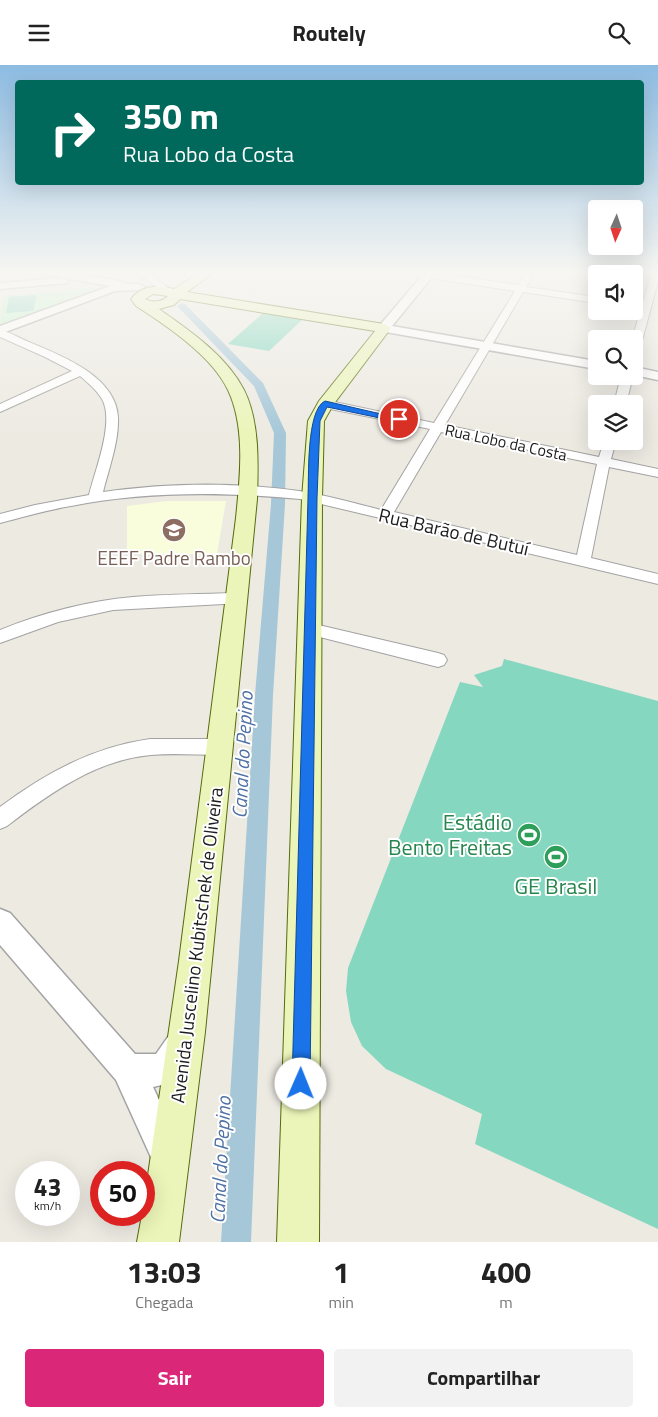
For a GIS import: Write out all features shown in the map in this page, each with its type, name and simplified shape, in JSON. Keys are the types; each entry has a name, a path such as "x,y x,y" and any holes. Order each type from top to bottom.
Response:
{"main road":[{"name":"Avenida Juscelino Kubitschek de Oliveira","path":"158,1242 171,1162 236,599 258,491 241,401 230,377 208,355 173,326"},
{"path":"298,1242 310,629 306,497 316,421 325,404 384,329 367,326"}],"street":[{"path":"3,336 24,326"},
{"path":"3,336 32,326"},
{"path":"384,329 387,326"},
{"path":"386,515 499,326"},
{"path":"384,329 588,364"},
{"path":"3,336 82,371 102,390 111,402 110,432 95,497"},
{"path":"0,408 82,371"},
{"path":"643,372 658,375"},
{"name":"Rua Lobo da Costa","path":"325,404 658,473"},
{"path":"584,561 607,450"},
{"name":"Rua Barão de Butuí","path":"0,519 95,497 148,492 258,491 306,497 658,579"},
{"path":"0,637 32,623 93,608 150,601 236,599"},
{"path":"310,629 438,660"},
{"path":"0,819 30,795 76,769 113,754 150,747 220,747"},
{"path":"0,923 127,1069 171,1162"},
{"path":"127,1069 154,1072 174,1062 186,1036"}],"shaded area":[{"name":"EEEF Padre Rambo","path":"167,501 226,501 217,554 127,554 127,506"}],"green space":[{"path":"248,326 296,326 269,351 228,344"},
{"name":"Estádio Bento Freitas","path":"504,659 658,701 658,1229 475,1144 482,1114 386,1069 362,1046 351,1022 346,991 348,968 460,682 483,687 474,675 502,666"}],"waterway":[{"name":"Canal do Pepino","path":"201,326 259,385 280,433 278,504 264,695 236,1242"}],"place":[{"name":"EEEF Padre Rambo","path":"174,530"},
{"name":"Estádio Bento Freitas","path":"529,835"},
{"name":"GE Brasil","path":"556,857"}],"route":[{"path":"301,1084 312,498 316,421 325,404 399,419"}]}
